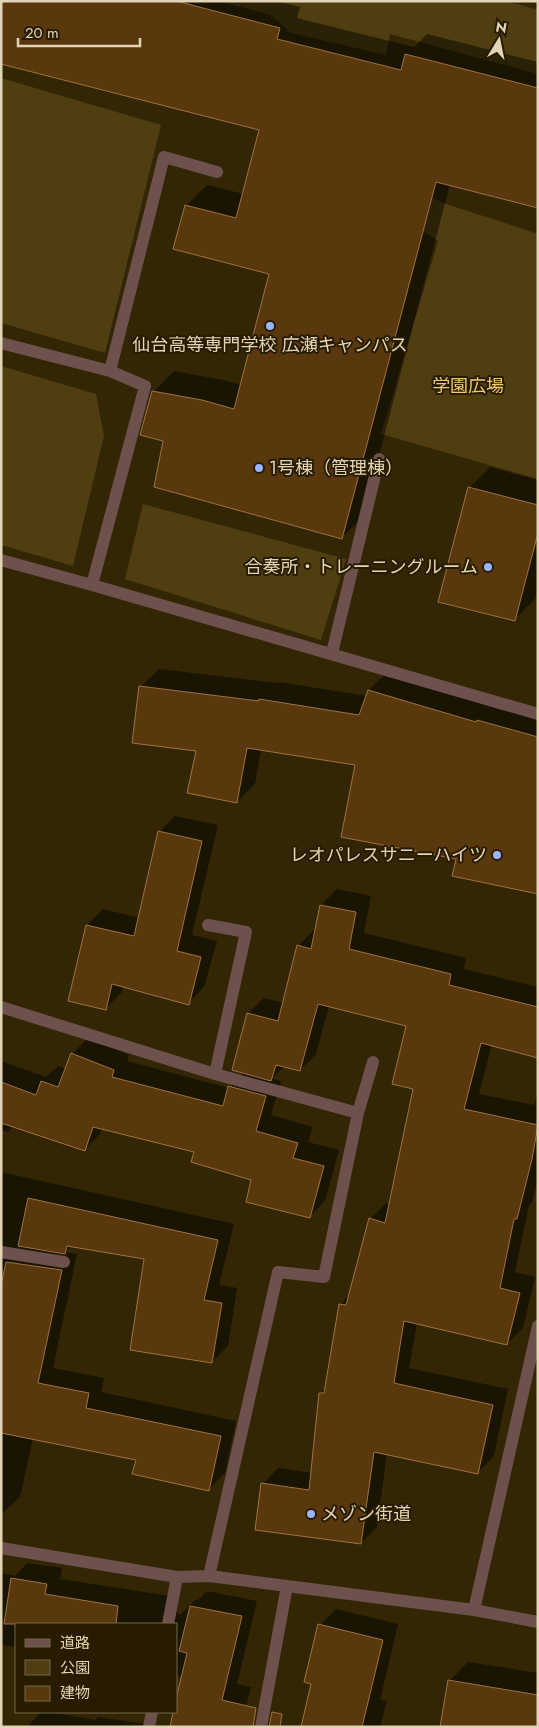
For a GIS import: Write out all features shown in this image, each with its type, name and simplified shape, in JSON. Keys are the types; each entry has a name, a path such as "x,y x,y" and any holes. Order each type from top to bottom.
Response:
{"street":[{"path":"110,371 164,157 217,172"},
{"path":"1,343 110,371 145,386 92,585"},
{"path":"332,653 379,459"},
{"path":"1,560 332,653 538,714"},
{"path":"208,926 246,932 215,1074"},
{"path":"1,1007 215,1074 358,1113"},
{"path":"209,1576 278,1272 324,1277 358,1113 373,1062"},
{"path":"1,1252 64,1262"},
{"path":"474,1610 538,1326"},
{"path":"1,1548 177,1576 209,1576 474,1610 538,1622"},
{"path":"168,1623 177,1576"},
{"path":"261,1727 287,1586"},
{"path":"149,1727 152,1713"}],"green space":[{"path":"219,1 507,1 538,10 538,74 390,34 386,55 291,33 271,15"},
{"path":"1,78 161,125 105,353 1,323"},
{"name":"学園広場","path":"410,186 443,203 538,234 538,479 381,434 438,241 405,219"},
{"path":"1,366 96,394 104,436 73,566 1,545"},
{"path":"143,504 346,559 321,640 125,579"}],"building":[{"path":"1,1 176,1 280,28 277,39 401,70 405,54 538,88 538,208 436,182 342,539 154,487 163,441 140,435 152,391 202,400 234,409 269,274 173,249 185,205 236,218 259,130 1,64"},
{"name":"合奏所・トレーニングルーム","path":"468,487 538,505 538,533 515,621 438,602"},
{"path":"139,686 259,701 259,699 359,715 368,690 476,722 477,720 538,737 538,894 452,876 456,859 341,837 355,765 247,748 237,803 187,793 196,751 132,743"},
{"path":"158,831 202,841 177,951 201,957 189,1005 112,984 106,1010 68,1001 86,925 134,936"},
{"path":"320,905 356,912 349,949 451,974 449,985 538,1007 538,1058 481,1043 464,1109 538,1125 532,1159 517,1219 514,1219 500,1288 520,1293 507,1345 404,1321 394,1383 493,1405 478,1474 374,1452 361,1544 255,1530 261,1483 309,1490 319,1393 324,1393 339,1304 346,1305 369,1218 385,1223 413,1089 392,1084 406,1026 318,1004 300,1071 276,1065 271,1081 232,1070 247,1013 278,1021 297,945 311,949"},
{"path":"71,1053 114,1070 112,1077 223,1106 228,1086 266,1096 256,1131 298,1143 293,1158 324,1166 310,1218 246,1202 251,1180 191,1162 194,1152 93,1127 85,1151 1,1123 1,1082 36,1095 41,1081 58,1087"},
{"path":"28,1198 218,1240 204,1300 222,1303 212,1363 130,1350 144,1259 67,1246 65,1254 18,1246"},
{"path":"6,1262 62,1270 38,1383 89,1393 86,1408 221,1436 209,1491 132,1474 136,1460 1,1433 1,1286"},
{"path":"11,1578 47,1584 45,1594 118,1606 116,1623 4,1624"},
{"path":"190,1606 242,1616 222,1700 256,1708 253,1727 170,1727 173,1713 178,1713 178,1691 187,1653 179,1651"},
{"path":"318,1624 383,1640 362,1727 301,1727 311,1684 304,1682"},
{"path":"448,1680 538,1695 538,1727 440,1727"},
{"path":"272,1712 282,1714 280,1727 269,1727"}],"place":[{"name":"仙台高等専門学校 広瀬キャンパス","path":"270,326"},
{"name":"1号棟（管理棟）","path":"259,468"},
{"name":"合奏所・トレーニングルーム","path":"488,567"},
{"name":"レオパレスサニーハイツ","path":"497,855"},
{"name":"メゾン街道","path":"311,1514"}]}
